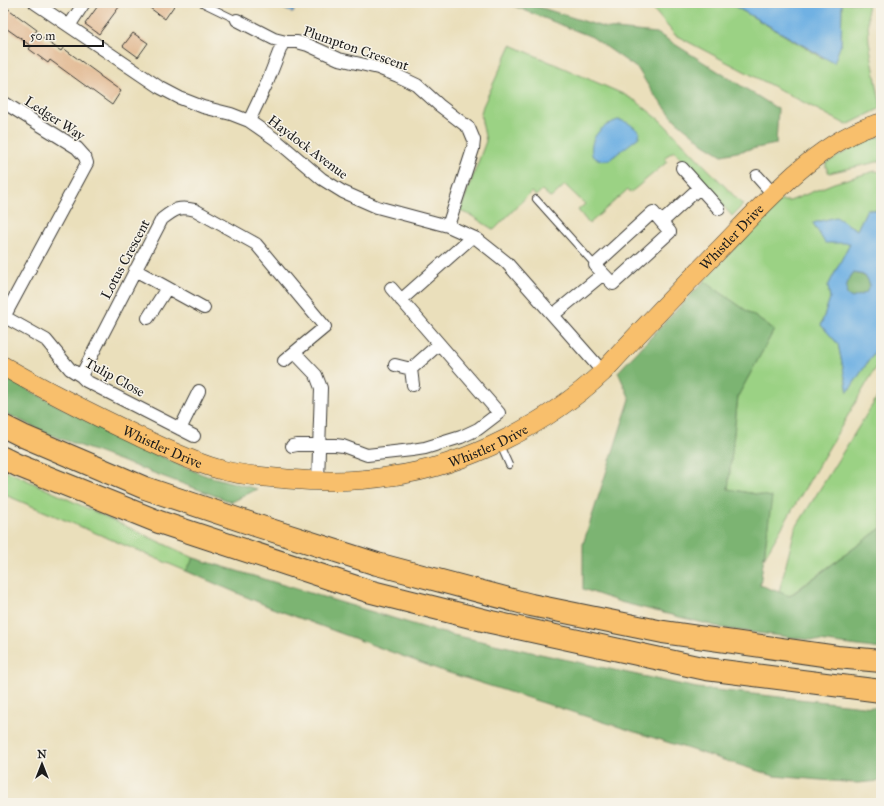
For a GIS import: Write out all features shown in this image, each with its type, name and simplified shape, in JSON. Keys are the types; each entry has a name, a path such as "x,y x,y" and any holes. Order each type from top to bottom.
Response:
{"highway":[{"path":"3,426 152,491 377,564 531,605 663,632 881,662"},
{"path":"3,458 159,522 368,591 491,622 706,669 881,691"}],"main road":[{"name":"Whistler Drive","path":"3,366 79,407 180,456 221,470 254,476 318,481 356,481 419,471 450,462 499,442 521,432 551,413 603,372 644,327 805,165 830,147 855,132 881,123"}],"street":[{"name":"Haydock Avenue","path":"35,3 159,87 180,98 203,107 231,114 249,121 276,139 322,179 343,192 377,208 448,226 477,239 506,262 603,372"},
{"path":"69,26 84,3"},
{"name":"Plumpton Crescent","path":"237,20 274,39 283,42 308,44 339,59 378,68 398,76 417,85 439,105 469,128 474,140 473,149 448,226"},
{"name":"Plumpton Crescent","path":"249,121 267,83 283,42"},
{"name":"Ledger Way","path":"3,317 87,162 85,157 77,148 4,107"},
{"path":"682,168 719,209"},
{"path":"757,176 774,195"},
{"path":"662,222 699,188"},
{"name":"Lotus Crescent","path":"81,376 162,219 173,210 185,208 195,210 256,244 325,327 295,352"},
{"path":"653,212 662,222 670,232 613,284 595,265 653,212"},
{"path":"401,300 472,237"},
{"path":"135,270 204,308"},
{"path":"553,315 603,274"},
{"path":"148,318 167,288"},
{"path":"292,446 319,444 343,446 367,456 425,448 461,437 478,429 499,413 391,288"},
{"name":"Tulip Close","path":"3,317 46,340 70,369 86,381 194,436"},
{"path":"411,369 440,344"},
{"path":"284,361 295,352 316,375 321,388 318,481"},
{"path":"395,365 411,369"},
{"path":"411,369 413,385"},
{"path":"180,429 199,391"}],"lane":[{"path":"202,3 237,20"},
{"path":"536,199 595,265"},
{"path":"499,442 509,466"}],"green space":[{"path":"506,3 526,3 606,28 657,33 778,109 776,144 722,155 704,144 675,120 652,92 638,69 592,37"},
{"path":"648,3 729,3 823,58 841,44 842,3 867,3 869,42 881,108 847,125 675,35"},
{"path":"511,45 636,101 661,121 743,205 732,216 674,151 665,157 667,162 630,193 627,190 589,224 578,210 585,204 565,185 551,198 542,190 536,196 531,192 494,230 472,216 460,211 486,141 481,113","holes":["609,123 617,154 609,160 595,136"]},
{"path":"881,136 881,161 829,173 826,163 851,149"},
{"path":"875,171 881,172 881,211 867,209 857,230 836,218 850,243 828,286 830,298 821,325 838,344 848,392 881,342 881,359 764,558 771,497 728,489 738,396 774,330 704,281 778,201 790,201 834,183"},
{"path":"853,273 864,276 870,285 866,293 852,298 846,295 846,289 847,283"},
{"path":"704,281 774,330 738,396 728,489 772,497 760,585 790,596 881,528 881,649 727,629 620,602 583,589 583,544 630,399 618,372"},
{"path":"3,376 120,439 204,475 257,489 232,502 51,435 3,412"},
{"path":"881,391 881,528 789,596 779,592 795,529"},
{"path":"3,469 194,558 186,571 3,494"},
{"path":"194,558 439,632 697,688 881,708 881,781 857,783 774,776 443,671 272,608 186,571"}],"water":[{"path":"270,3 299,3 293,13"},
{"path":"729,3 842,3 841,44 834,63"},
{"path":"618,120 627,122 634,127 639,132 639,137 609,160 596,158 592,155 592,143 594,138 606,125"},
{"path":"867,209 881,211 881,342 848,392 838,344 821,325 830,298 828,286 850,243 825,243 813,223 836,217 857,230","holes":["853,273 866,277 870,285 866,293 852,298 847,295 846,292 848,281"]}],"building":[{"path":"100,3 122,3 99,34 85,24"},
{"path":"154,3 176,3 165,19 150,8"},
{"path":"3,5 37,30 35,33 61,51 63,48 121,91 112,105 50,60 48,63 29,49 31,46 3,26"},
{"path":"133,33 148,43 138,57 123,46"}]}
